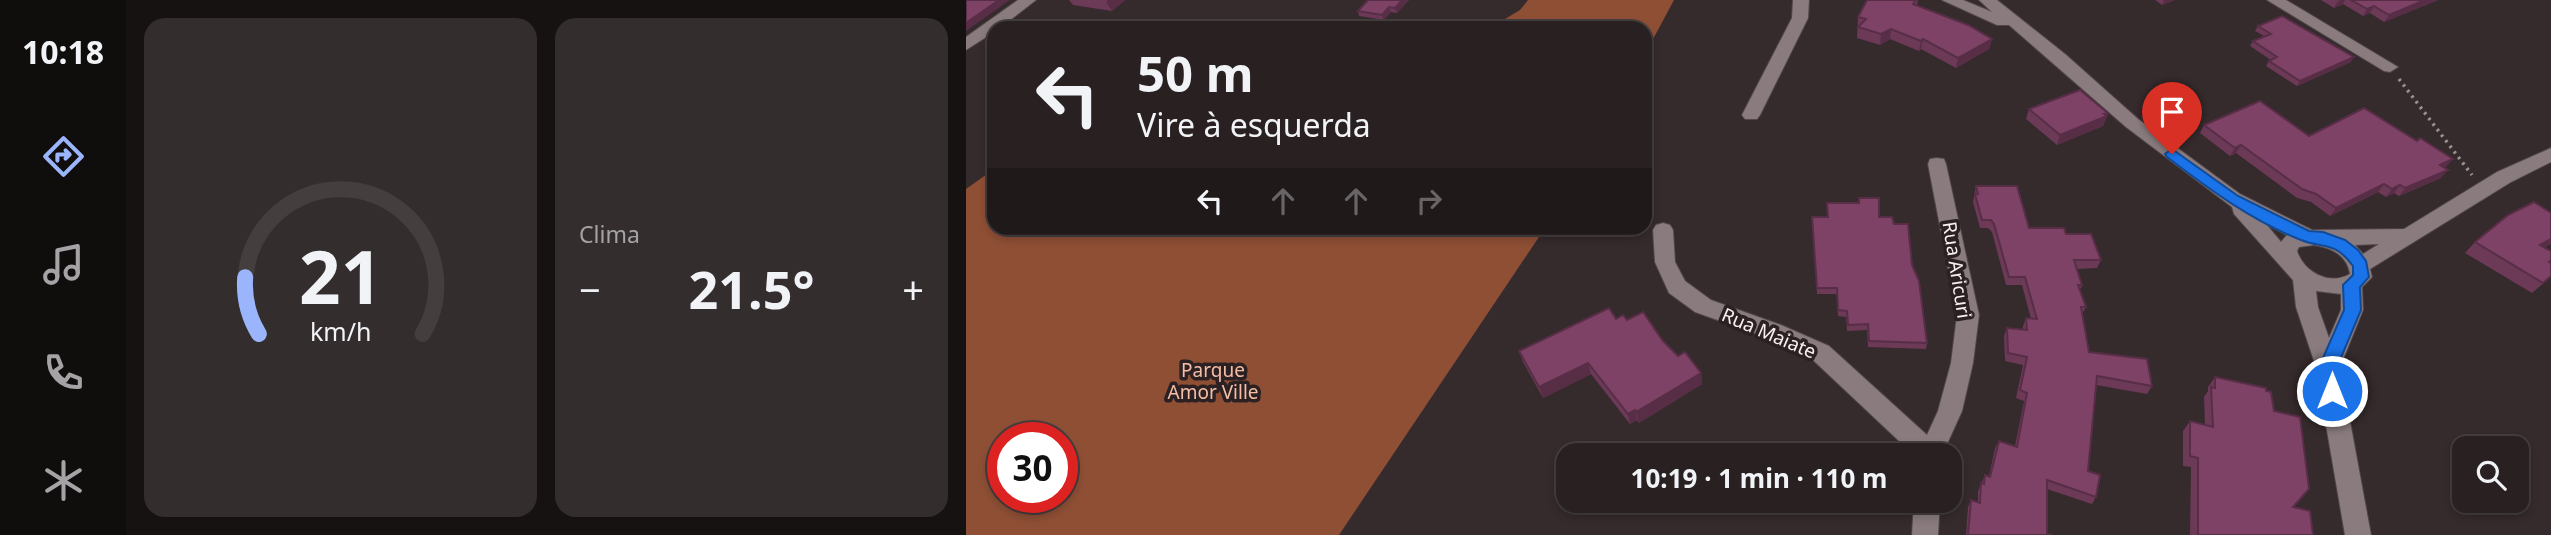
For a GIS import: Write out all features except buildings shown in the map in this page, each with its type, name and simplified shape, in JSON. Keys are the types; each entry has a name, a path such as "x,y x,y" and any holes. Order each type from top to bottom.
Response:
{"street":[{"path":"999,21 1028,0"},
{"path":"1751,115 1800,18 1801,0"},
{"path":"1950,0 2024,31"},
{"path":"1987,0 2059,58 2132,123 2233,199 2297,271 2331,287 2356,275 2405,236 2551,154"},
{"path":"2275,0 2390,66"},
{"path":"966,45 987,30"},
{"name":"Rua Aricuri","path":"1935,443 1950,411 1962,363 1968,315 1937,164"},
{"path":"2233,199 2315,237 2339,244 2353,254 2356,275 2352,310 2328,367"},
{"name":"Rua Maiate","path":"1663,229 1665,262 1677,287 1703,306 1773,331 1821,353 1918,443"},
{"path":"2358,535 2328,367 2297,271 2287,251 2292,241 2315,237 2405,236"},
{"path":"1925,535 1926,513"}],"path":[{"path":"2390,66 2483,190"}],"green space":[{"path":"1528,0 1674,0 1652,41 1652,21 1502,21 1520,10"},
{"name":"Parque Amor Ville","path":"987,174 987,235 1540,235 1339,535 966,535 966,189"}],"route":[{"path":"2172,154 2233,199 2306,236 2339,244 2353,254 2361,265 2361,277 2351,285 2352,310 2328,367 2332,391"}]}
